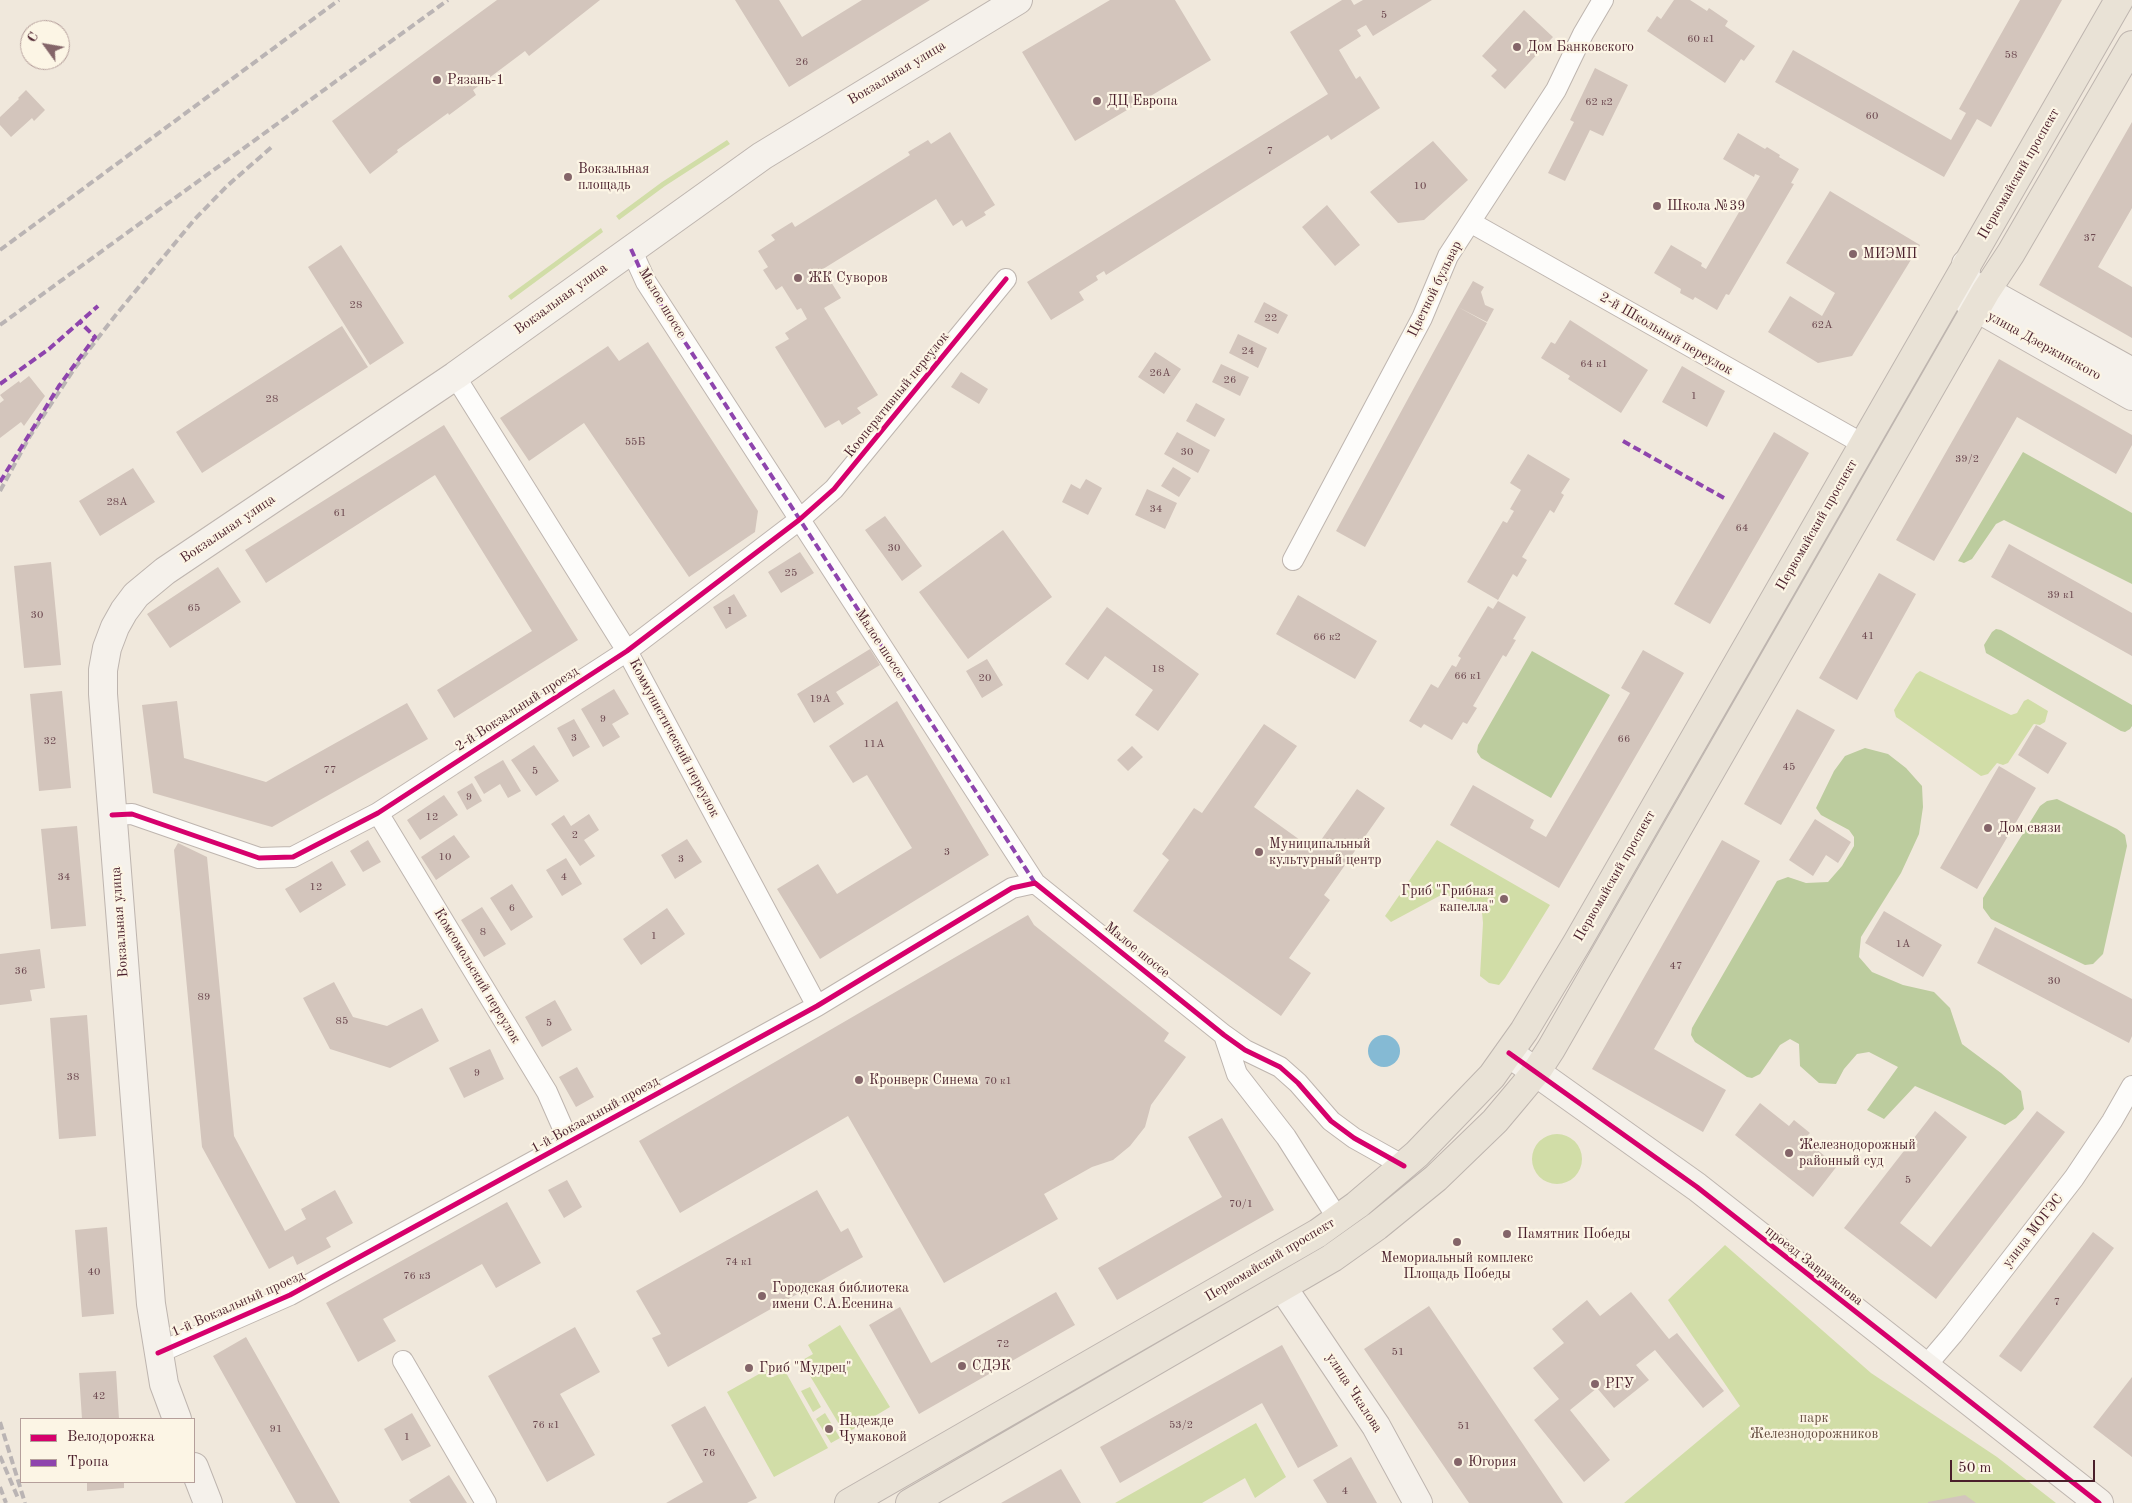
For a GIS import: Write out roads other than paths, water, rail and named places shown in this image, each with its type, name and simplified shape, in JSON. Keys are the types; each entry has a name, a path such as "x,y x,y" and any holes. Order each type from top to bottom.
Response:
{"main road":[{"name":"Вокзальная улица","path":"176,1418 164,1384 150,1294 112,815 103,670 107,648 115,627 130,603 148,584 165,571 455,376 762,156 1018,0"},
{"name":"Первомайский проспект","path":"910,1503 1332,1258 1377,1226 1436,1178 1495,1121 1536,1072 1604,958 1968,291 2119,0"},
{"name":"Первомайский проспект","path":"850,1503 1268,1264 1318,1233 1404,1166 1470,1101 1509,1053 1577,943 1863,444 1968,291 2011,252 2132,45"},
{"name":"улица Дзержинского","path":"1968,291 2132,372"},
{"name":"улица Дзержинского","path":"1968,291 2132,396"},
{"name":"проезд Завражнова","path":"1509,1053 1697,1187 1924,1368 2099,1503"},
{"name":"улица Чкалова","path":"1283,1288 1376,1426 1418,1503"},
{"path":"195,1470 208,1503"}],"street":[{"name":"Цветной бульвар","path":"1293,560 1422,318 1448,256 1556,90 1583,34 1603,0"},
{"name":"2-й Школьный переулок","path":"1470,222 1863,444"},
{"name":"Малое шоссе","path":"631,249 646,282 1035,883 1245,1050 1280,1067 1298,1082 1331,1120 1354,1138 1404,1166"},
{"name":"Кооперативный переулок","path":"799,520 834,489 1006,279"},
{"name":"Коммунистический переулок","path":"455,376 627,651 817,1006"},
{"name":"2-й Вокзальный проезд","path":"112,815 132,814 258,858 293,857 378,813 627,651 799,520"},
{"name":"Комсомольский переулок","path":"378,813 547,1092 569,1142"},
{"name":"1-й Вокзальный проезд","path":"158,1353 290,1295 817,1006 1012,888 1035,883"},
{"path":"1224,1034 1238,1074 1286,1137 1338,1219"},
{"name":"улица МОГЭС","path":"1924,1368 1953,1334 2074,1178 2112,1121 2132,1086"},
{"path":"403,1361 486,1503"}],"water":[{"path":"1384,1035 1390,1036 1395,1040 1399,1045 1399,1057 1395,1062 1390,1066 1384,1067 1378,1066 1373,1062 1369,1057 1368,1051 1369,1045 1373,1040 1378,1036"}],"railway":[{"path":"0,250 339,0"},
{"path":"0,325 448,0"},
{"path":"0,491 30,436 74,369 115,316 194,220 227,186 274,145"},
{"path":"0,1422 25,1503"},
{"path":"0,1456 18,1498"},
{"path":"0,1487 6,1503"}],"place":[{"name":"Дом Банковского","path":"1517,47"},
{"name":"Рязань-1","path":"437,80"},
{"name":"ДЦ Европа","path":"1097,101"},
{"name":"Вокзальная площадь","path":"568,177"},
{"name":"Школа №39","path":"1657,206"},
{"name":"МИЭМП","path":"1853,254"},
{"name":"ЖК Суворов","path":"798,278"},
{"name":"Дом связи","path":"1988,828"},
{"name":"Муниципальный культурный центр","path":"1259,852"},
{"name":"Гриб \"Грибная капелла\"","path":"1504,899"},
{"name":"Кронверк Синема","path":"859,1080"},
{"name":"Железнодорожный районный суд","path":"1789,1153"},
{"name":"Памятник Победы","path":"1507,1234"},
{"name":"Мемориальный комплекс Площадь Победы","path":"1457,1242"},
{"name":"Городская библиотека имени С.А.Есенина","path":"762,1296"},
{"name":"СДЭК","path":"962,1366"},
{"name":"Гриб \"Мудрец\"","path":"749,1368"},
{"name":"РГУ","path":"1595,1384"},
{"name":"Надежде Чумаковой","path":"829,1429"},
{"name":"Югория","path":"1458,1462"}],"park label":[{"name":"парк Железнодорожников","path":"1814,1426"}]}
